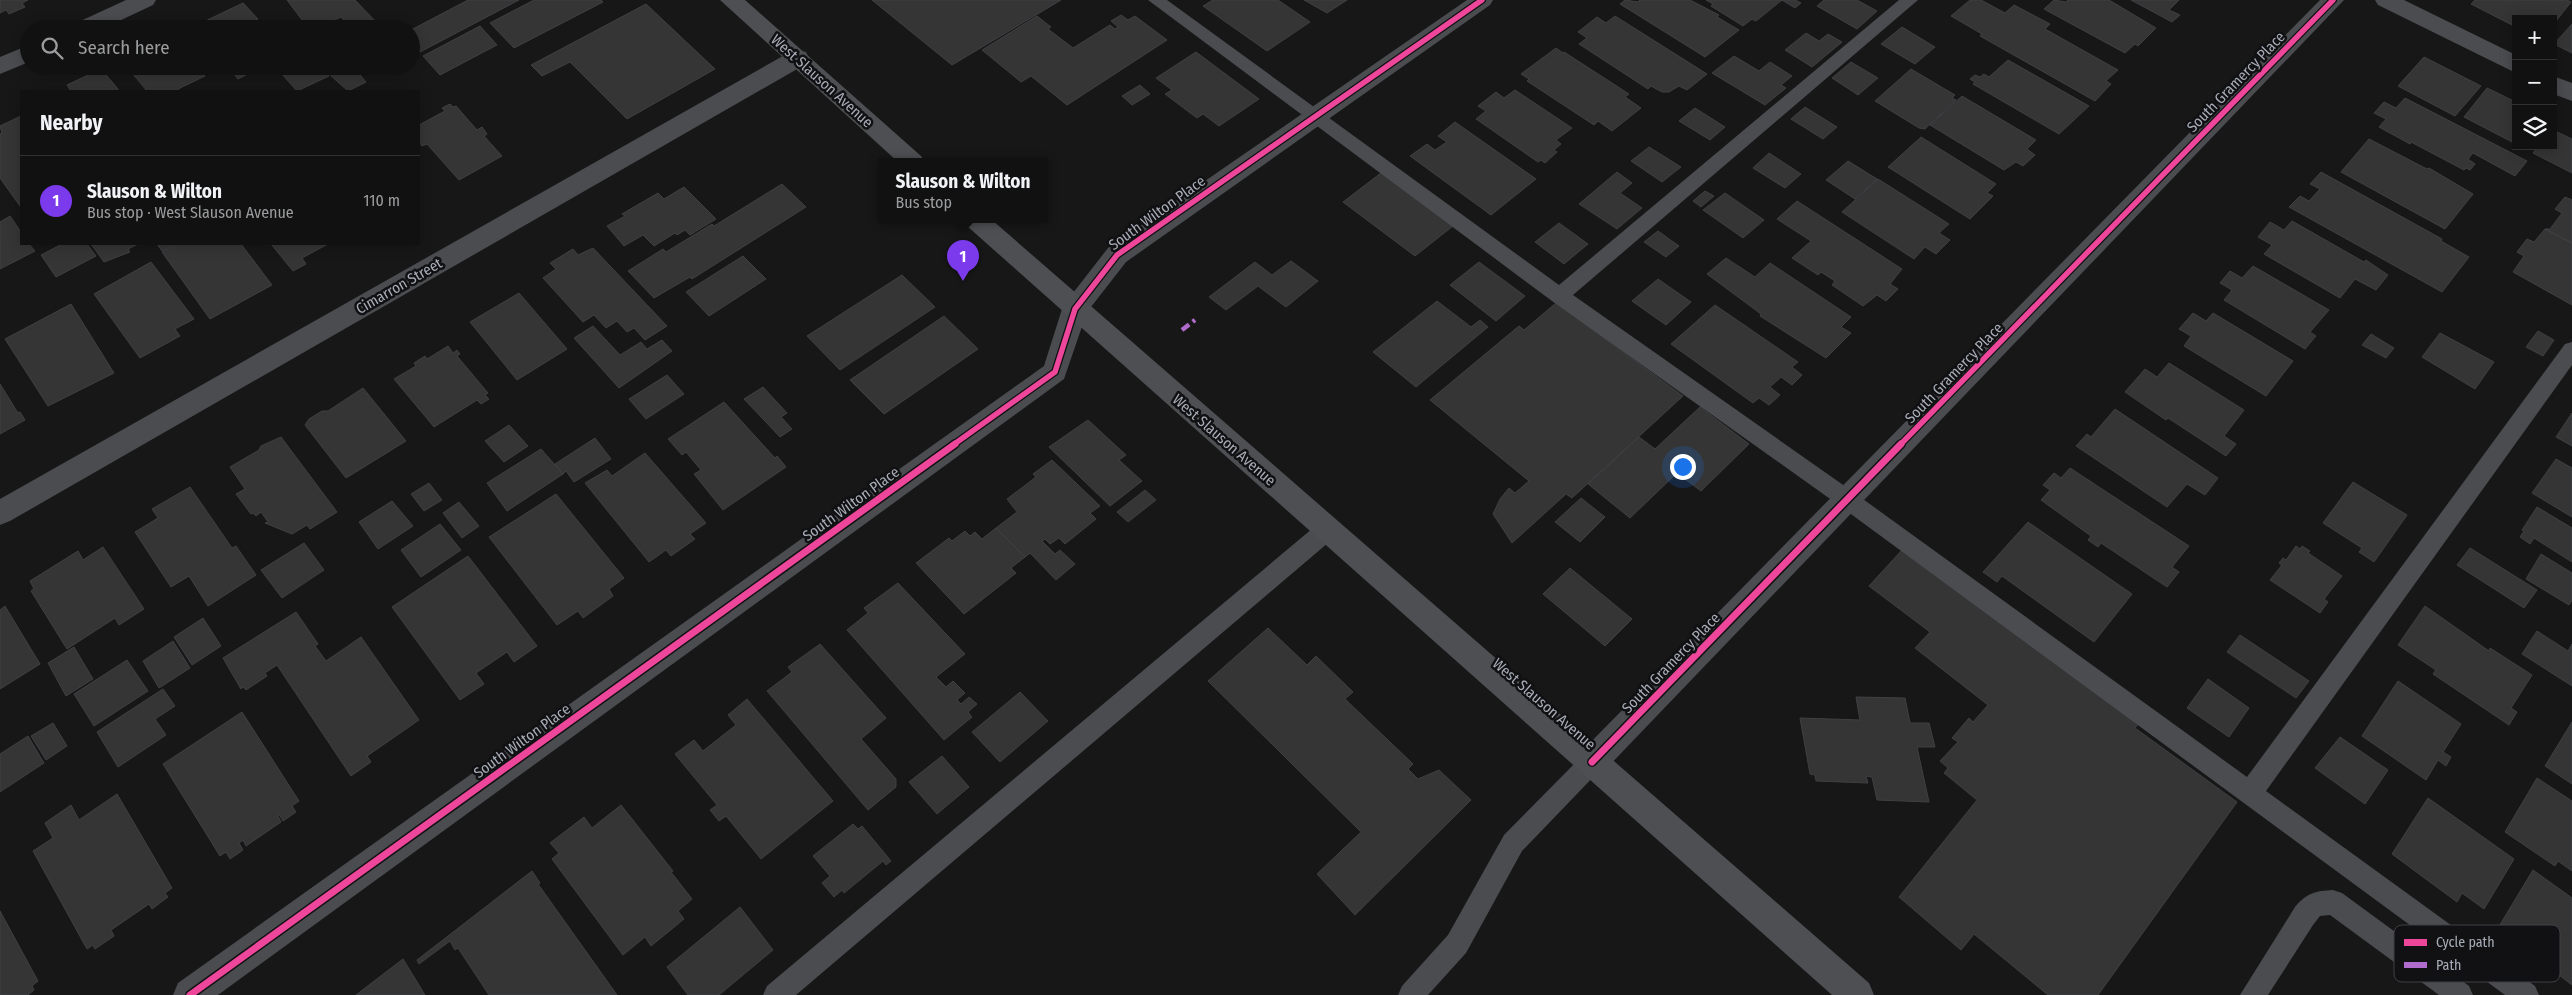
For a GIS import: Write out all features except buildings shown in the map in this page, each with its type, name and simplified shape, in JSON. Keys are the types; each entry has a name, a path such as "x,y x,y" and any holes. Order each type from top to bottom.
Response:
{"main road":[{"name":"West Slauson Avenue","path":"731,0 909,158"},
{"name":"West Slauson Avenue","path":"979,223 1857,995"}],"street":[{"path":"102,20 145,0"},
{"name":"South Wilton Place","path":"190,995 1055,372 1076,309 1117,255 1482,0"},
{"name":"South Gramercy Place","path":"1592,762 2333,0"},
{"path":"2386,0 2512,63"},
{"path":"0,66 20,57"},
{"name":"Cimarron Street","path":"0,513 798,58"},
{"path":"2557,86 2572,93"}],"lane":[{"path":"1156,0 1559,296 1848,500 2430,925"},
{"path":"1559,296 1910,0"},
{"path":"2250,793 2572,350"},
{"path":"776,995 1327,530"},
{"path":"1411,995 1457,944 1513,843 1592,762"},
{"path":"2253,995 2314,904 2333,902 2394,947"},
{"path":"2442,982 2460,995"},
{"path":"2508,982 2526,995"}],"marked path":[{"path":"1182,330 1195,320"}],"cycle path":[{"path":"190,995 1055,372 1075,309 1117,255 1482,0"},
{"path":"1592,762 2333,0"}],"place":[{"name":"Slauson & Wilton","path":"963,281"}]}
